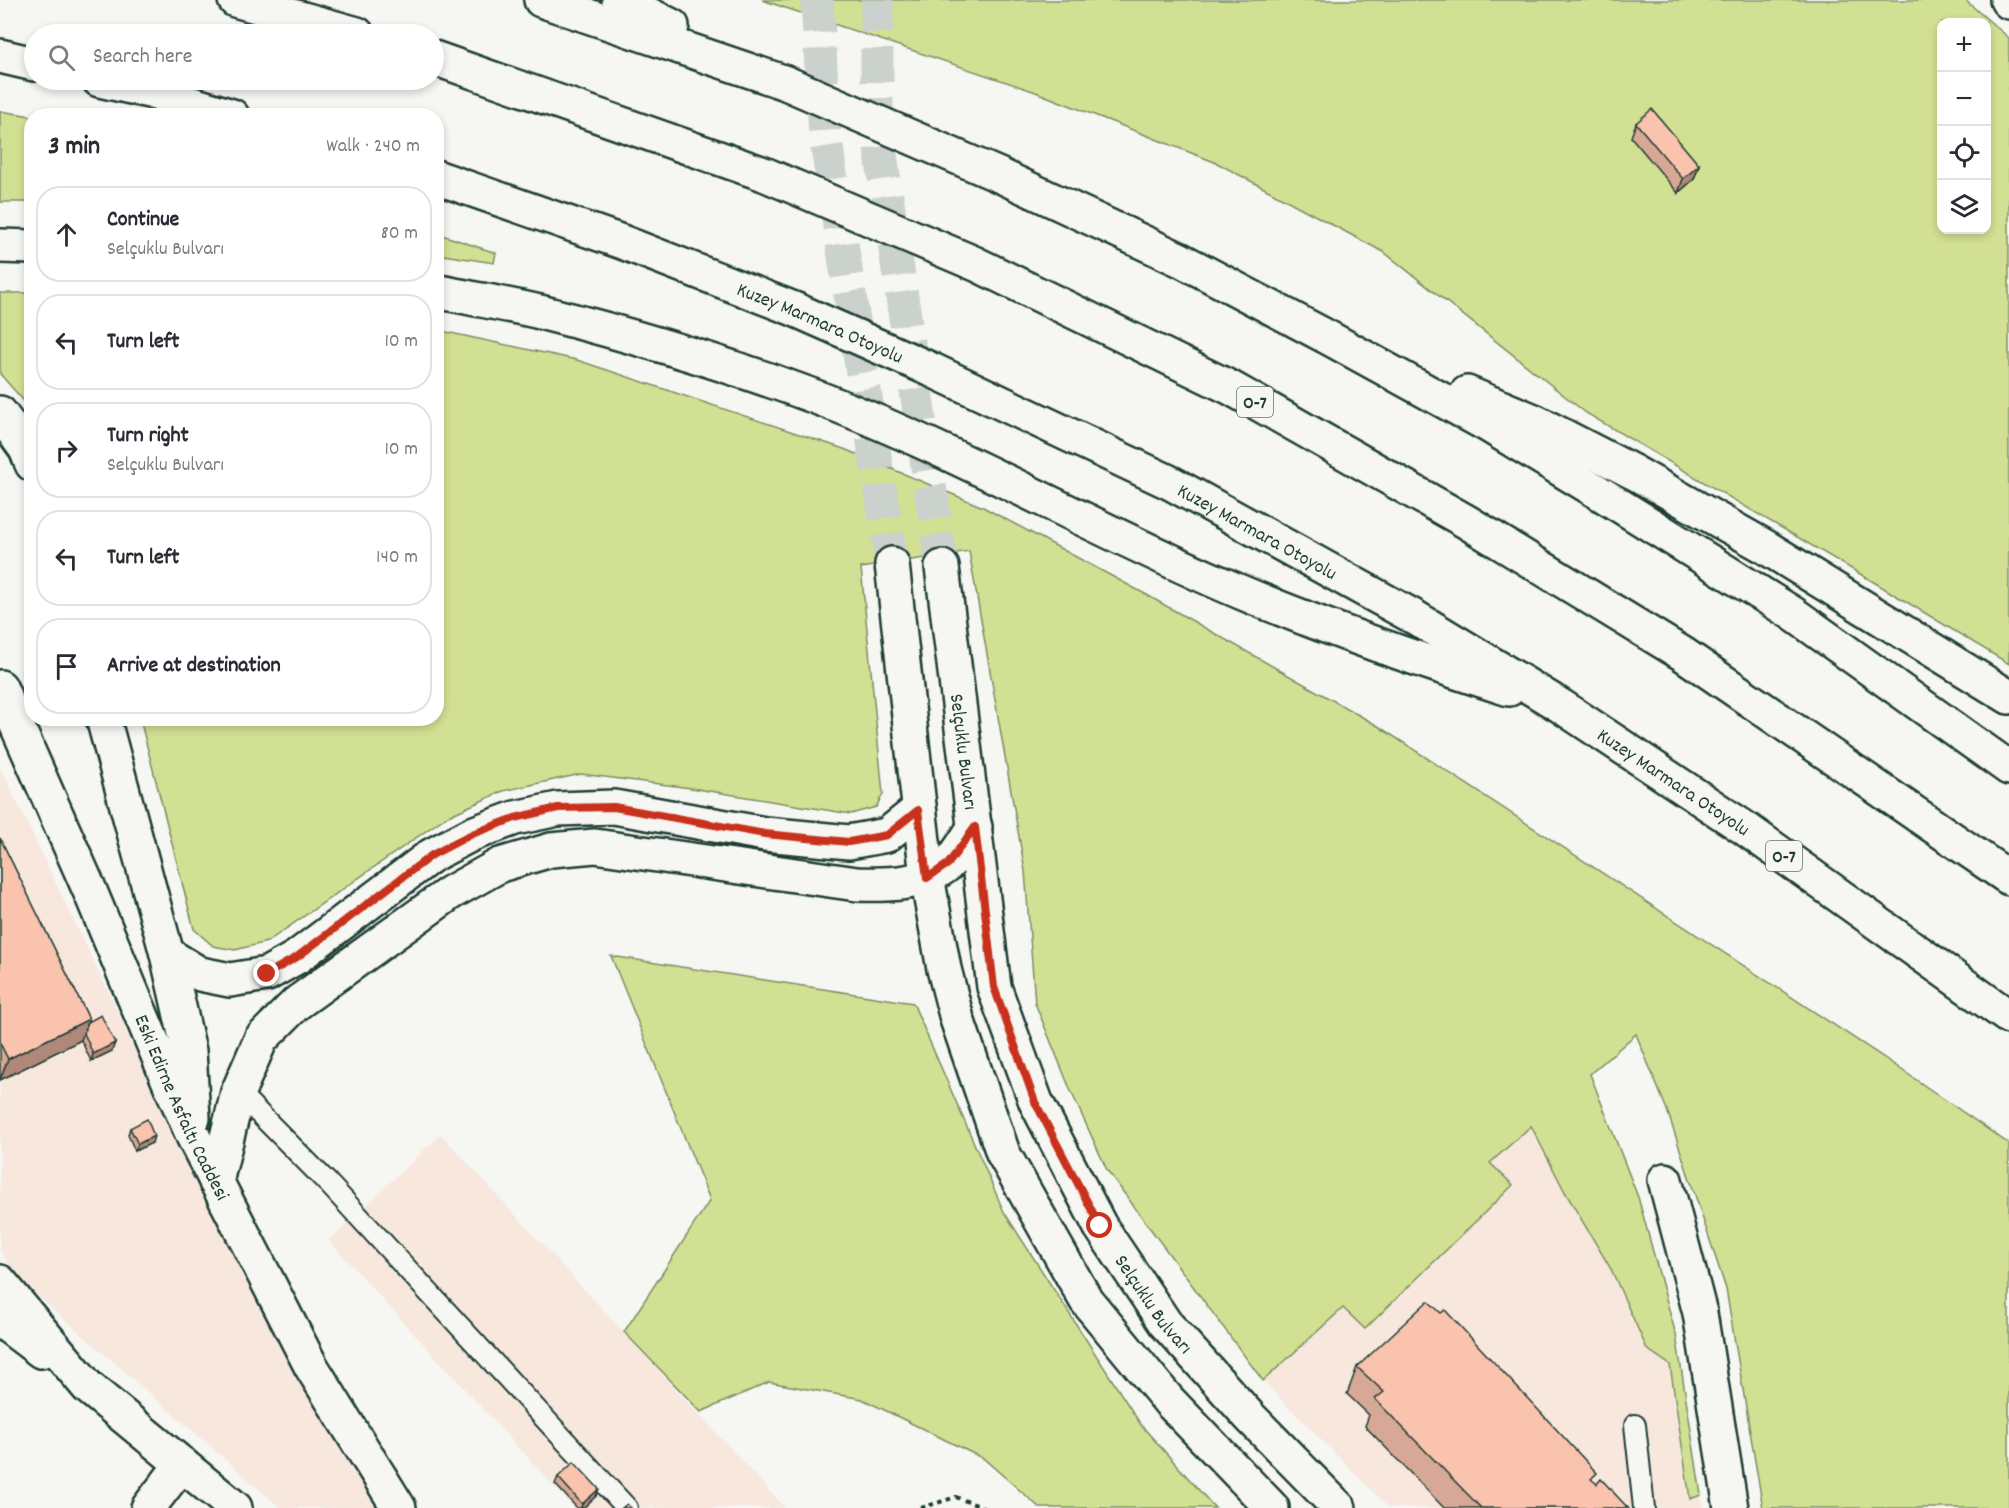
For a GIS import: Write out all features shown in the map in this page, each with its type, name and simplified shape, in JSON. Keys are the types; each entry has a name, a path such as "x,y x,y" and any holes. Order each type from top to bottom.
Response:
{"main road":[{"path":"235,0 321,24"},
{"path":"541,0 786,83"},
{"path":"620,0 786,83 1002,176 1181,260 1486,424 1782,606 2009,768"},
{"path":"0,56 24,62"},
{"name":"O-7","path":"444,62 764,174 976,264 1231,388 1467,522 1683,654 2009,878"},
{"path":"144,90 206,108"},
{"name":"Kuzey Marmara Otoyolu","path":"444,180 622,242 794,309 1057,427 1171,483 1406,612 1561,705 1746,829 2009,1017"},
{"path":"0,246 24,247"},
{"path":"444,293 540,312 649,340 798,391 959,458 1243,593 1402,655 1561,705"},
{"path":"1329,338 1534,421 1635,473 1764,546 2009,697"},
{"path":"0,414 24,446"},
{"path":"892,564 918,810 927,878 944,969 957,1019 1003,1153 1086,1300 1169,1401 1272,1508"},
{"name":"Selçuklu Bulvarı","path":"942,567 994,987 1035,1102 1100,1226 1165,1323 1250,1417 1339,1508"},
{"name":"Eski Edirne Asfaltı Caddesi","path":"0,687 90,891 194,1138 310,1366 399,1508"},
{"path":"105,726 167,954 189,1051 194,1138"},
{"path":"167,954 200,974 230,980 267,974 297,957 432,855 472,834 515,818 558,808 614,807 765,834 849,842 887,835 918,810"},
{"path":"216,1182 238,1092 261,1039 297,1003 450,893 500,866 551,850 595,846 857,884 890,885 927,878 948,864 975,827"},
{"path":"1665,1180 1700,1313 1731,1508"},
{"path":"0,1282 87,1387"},
{"path":"0,1320 87,1387 235,1508"},
{"path":"148,1508 182,1464"}],"lane":[{"path":"238,1092 328,1183 627,1508"},
{"path":"1635,1425 1644,1508"}],"path":[{"path":"921,1508 956,1497 984,1508"}],"shaded area":[{"path":"0,767 262,1312 379,1508 281,1508 16,1277 0,1250"},
{"path":"1590,1073 1638,1197 1676,1335 1703,1508 1389,1508 1263,1381 1343,1308 1365,1329 1513,1186 1490,1163"},
{"path":"441,1134 785,1508 574,1508 329,1241"}],"green space":[{"path":"762,0 1965,0 1986,18 1937,18 1937,234 1991,234 1991,22 2009,38 2009,664 1586,413 1385,253 1217,163 1033,91"},
{"path":"0,111 24,115 24,202 0,202"},
{"path":"444,236 496,253 494,263 444,255"},
{"path":"0,293 24,293 24,401 0,374"},
{"path":"444,332 577,360 844,449 983,507 1145,594 1378,726 1883,1057 2009,1144 2009,1508 1763,1508 1726,1289 1667,1110 1636,1034 1590,1074 1638,1197 1676,1335 1701,1495 1690,1499 1670,1365 1647,1349 1611,1269 1565,1192 1531,1126 1490,1163 1513,1185 1365,1329 1343,1308 1263,1381 1107,1170 1070,1089 1035,1003 1025,871 969,551 861,568 883,794 876,807 851,814 691,788 581,774 503,791 446,817 267,942 235,950 213,946 194,929 142,726 444,726"},
{"path":"611,956 913,1003 1004,1212 1141,1425 1215,1508 1040,1508 984,1459 862,1399 769,1382 701,1412 624,1332 710,1200"}],"building":[{"path":"1652,109 1699,165 1683,179 1636,123"},
{"path":"0,838 89,1019 8,1059 0,1043"},
{"path":"101,1015 115,1043 93,1054 84,1033 88,1022"},
{"path":"147,1119 154,1136 138,1144 130,1128"},
{"path":"1428,1301 1441,1313 1445,1310 1597,1473 1591,1479 1597,1484 1601,1479 1628,1508 1481,1508 1375,1399 1384,1392 1357,1367"},
{"path":"574,1462 599,1489 582,1504 558,1477"}],"tunnel":[{"path":"817,0 825,135 892,564"},
{"path":"877,0 877,128 942,567"}],"route":[{"path":"267,974 297,957 432,855 472,834 515,818 558,808 614,807 765,834 849,842 887,835 918,810 927,878 948,864 975,827 994,987 1035,1102 1100,1226"}]}
